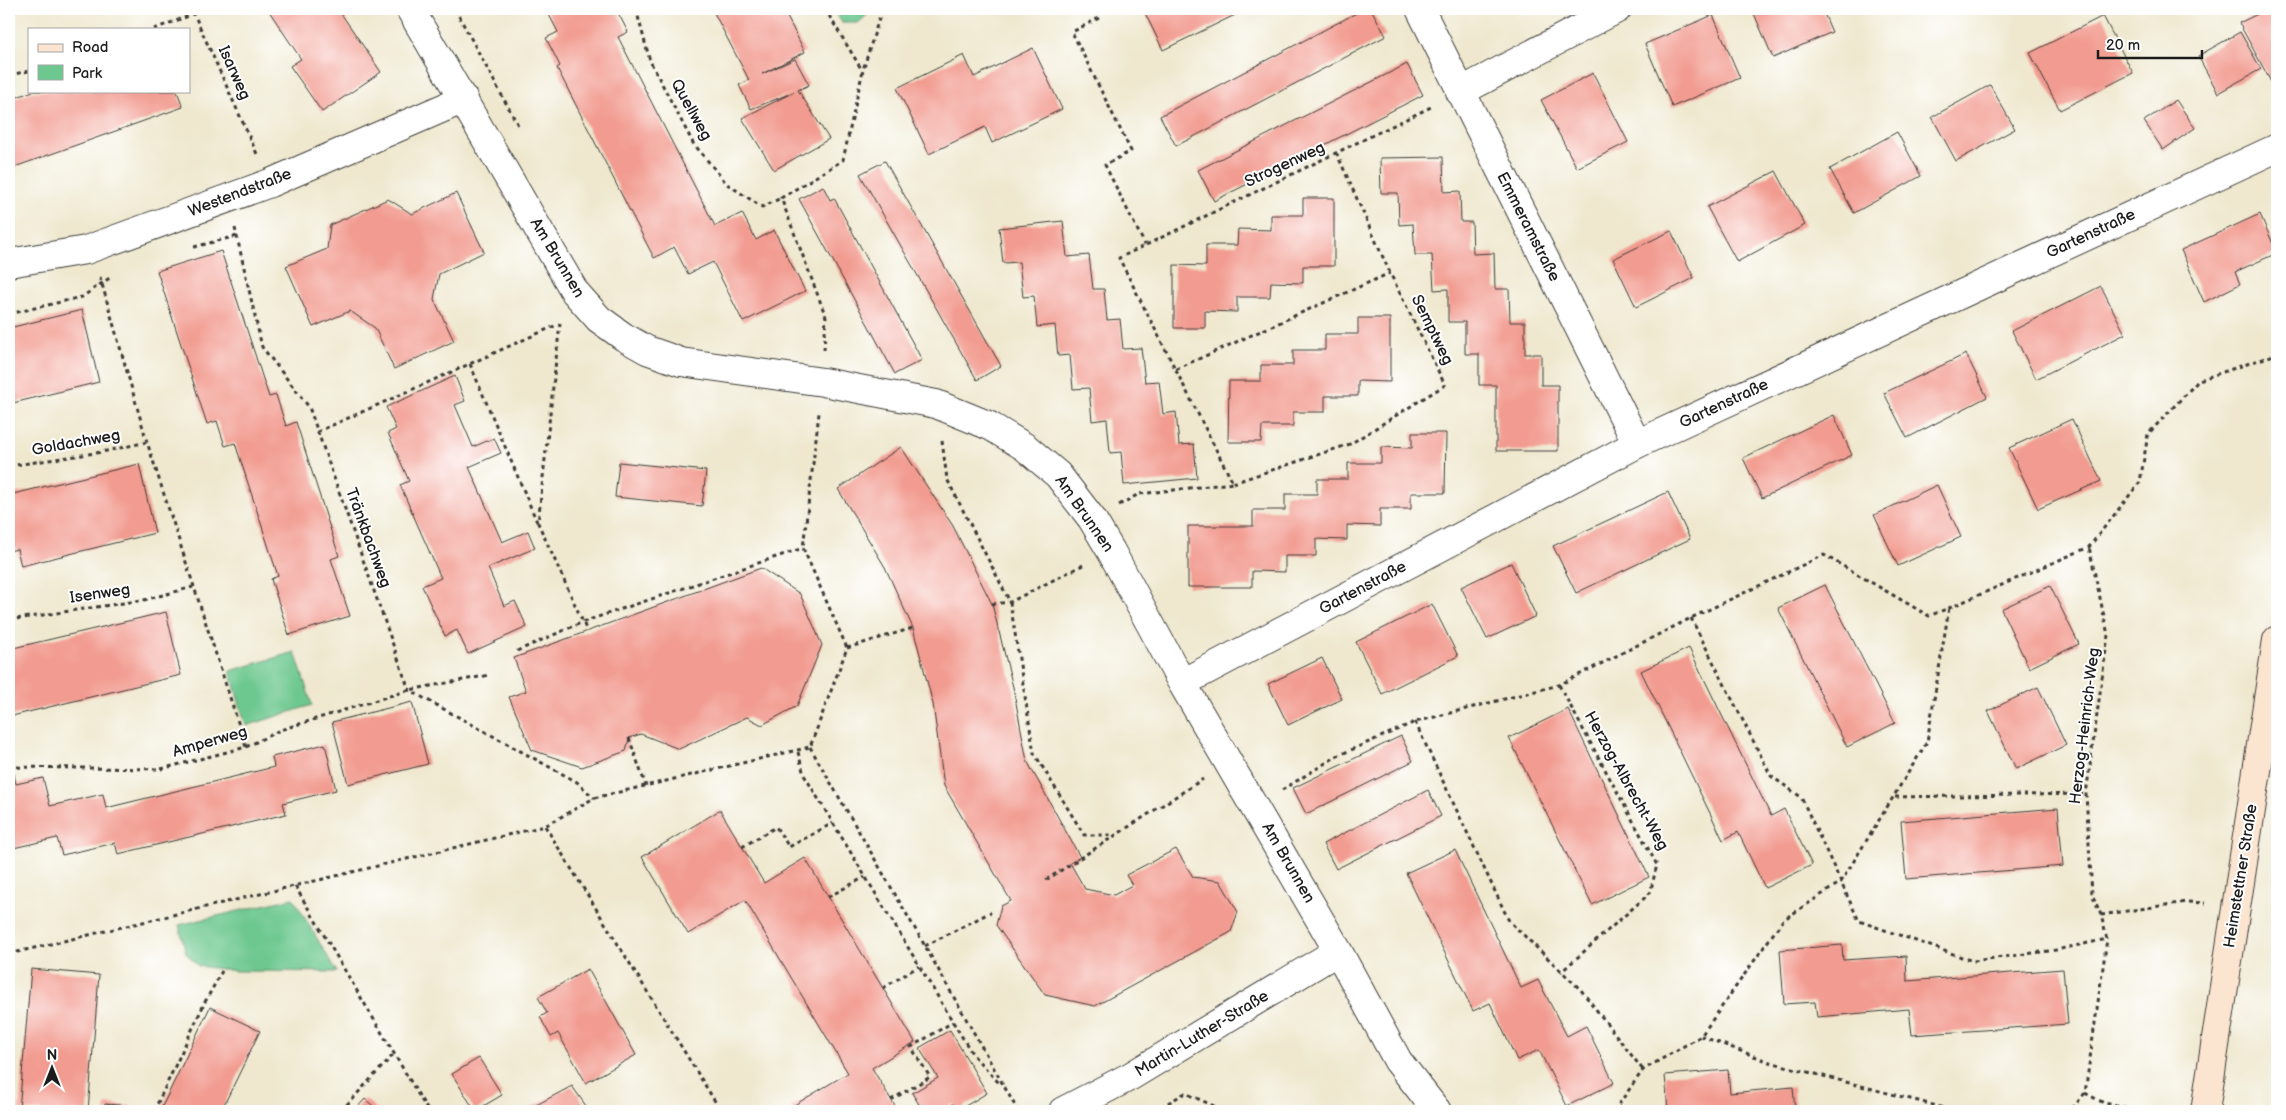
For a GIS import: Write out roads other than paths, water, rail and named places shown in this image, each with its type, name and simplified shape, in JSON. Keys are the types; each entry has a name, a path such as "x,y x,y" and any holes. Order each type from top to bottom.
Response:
{"street":[{"name":"Am Brunnen","path":"410,9 575,292 599,319 624,337 655,353 690,364 823,382 936,404 990,426 1025,446 1058,475 1092,519 1111,551 1182,683 1338,951 1398,1061 1437,1111"},
{"name":"Emmeramstraße","path":"1420,9 1637,444"},
{"path":"1460,92 1617,9"},
{"name":"Westendstraße","path":"9,263 86,250 270,182 464,99"},
{"name":"Gartenstraße","path":"1182,683 1637,444 2277,148"},
{"name":"Heimstettner Straße","path":"2205,1111 2277,640"},
{"name":"Martin-Luther-Straße","path":"1063,1111 1131,1076 1338,951"}]}
